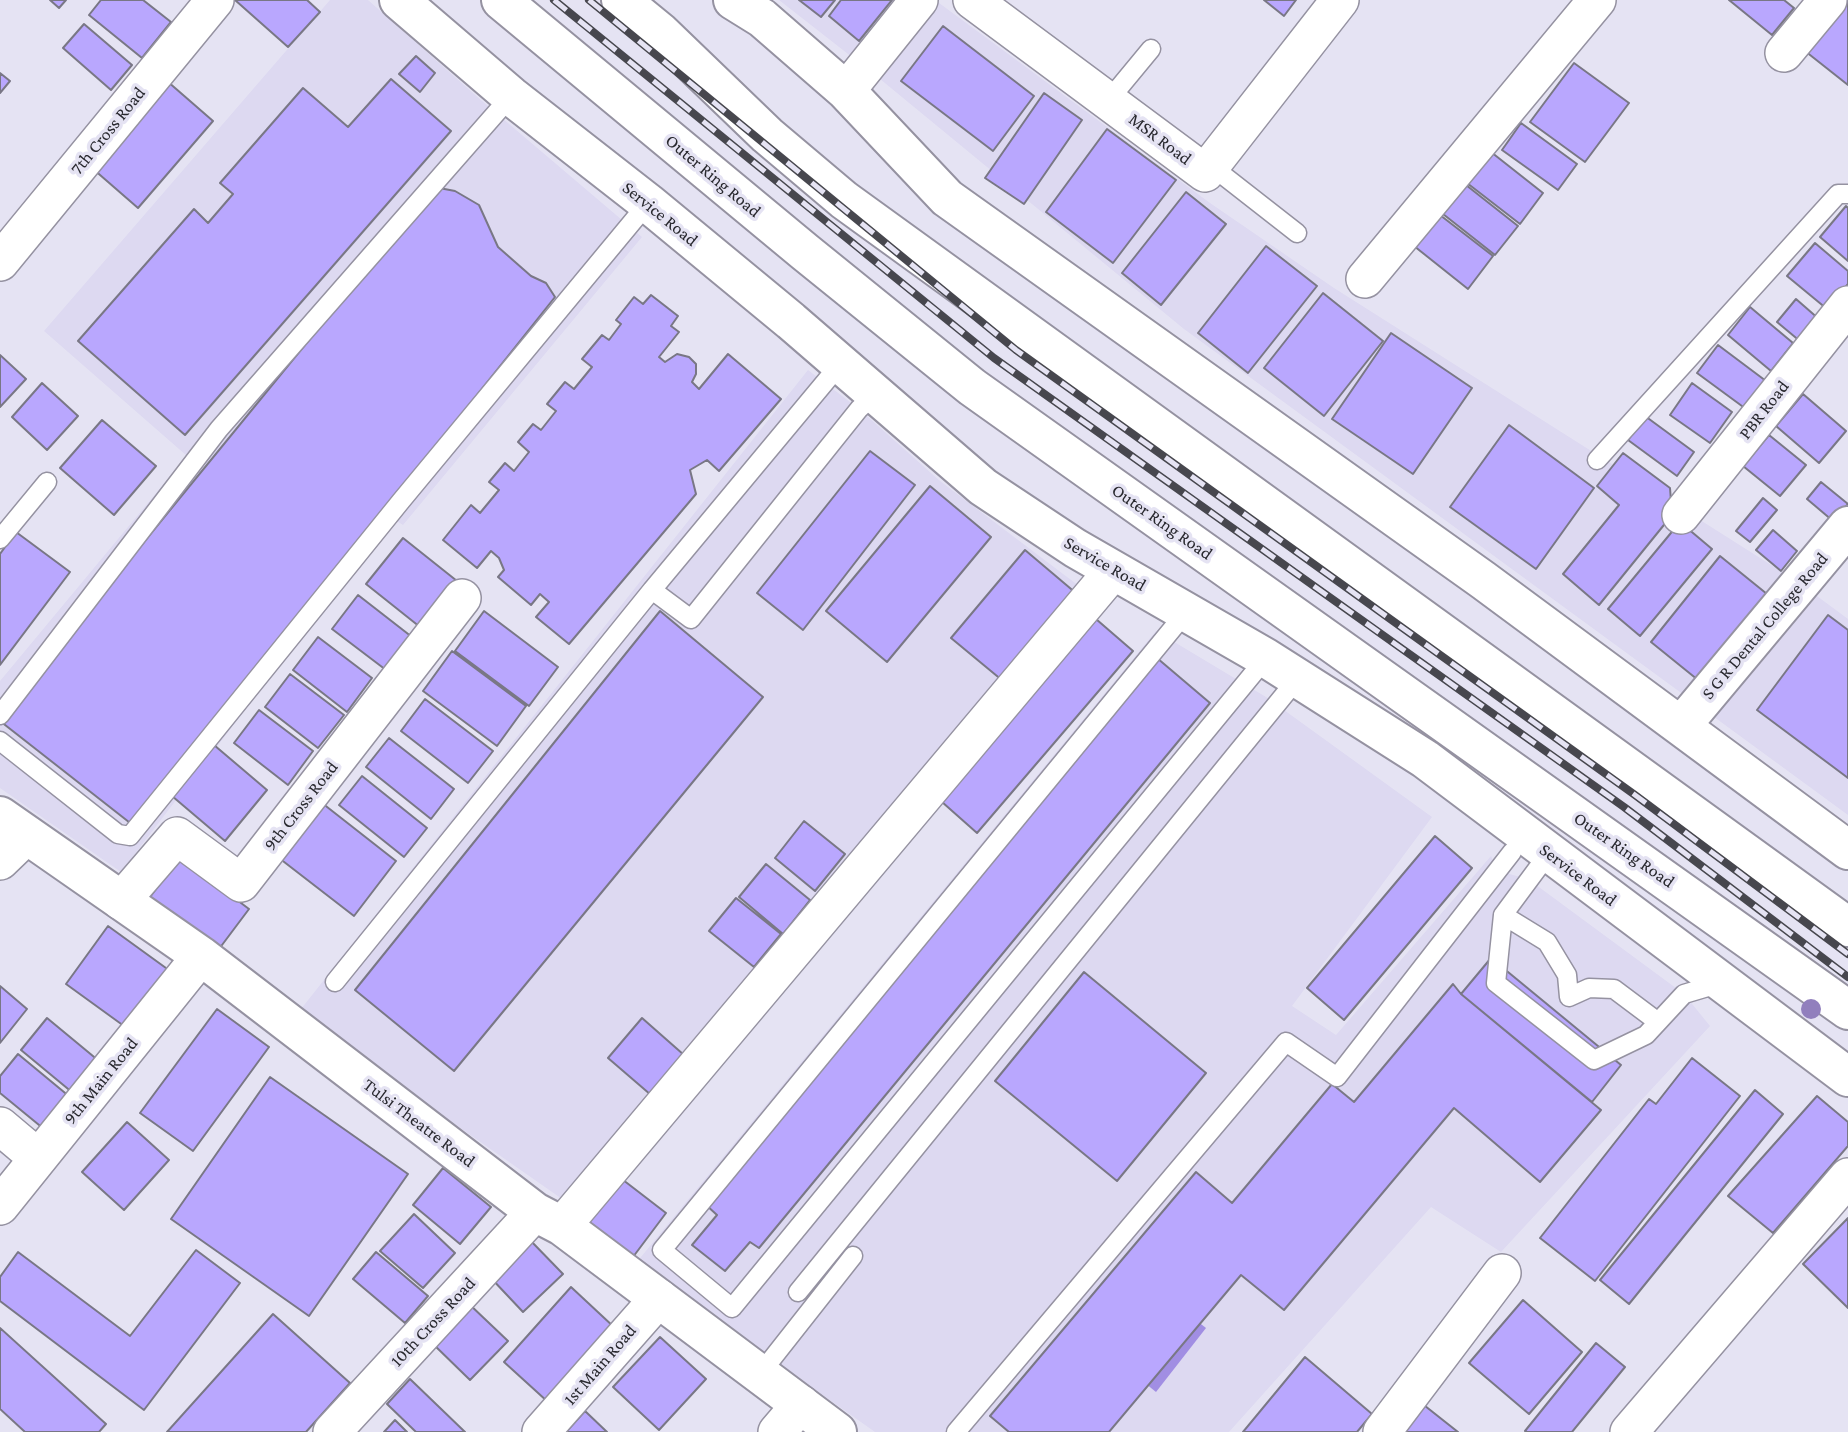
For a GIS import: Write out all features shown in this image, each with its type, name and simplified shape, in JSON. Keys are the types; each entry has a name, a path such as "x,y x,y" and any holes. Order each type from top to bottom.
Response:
{"main road":[{"name":"Service Road","path":"399,0 511,96 648,203 841,363 983,487 1075,548 1266,658 1425,759 1530,853 1721,983 1848,1077"},
{"name":"Outer Ring Road","path":"501,0 972,387 1848,1010"},
{"path":"621,0 657,16 767,135 845,200 1848,927"},
{"path":"733,0 762,19 846,91 947,198 1483,580 1848,850"},
{"name":"S G R Dental College Road","path":"1681,726 1848,526"},
{"name":"Tulsi Theatre Road","path":"9,837 121,901 201,956 548,1219 760,1374 789,1418 836,1432"}],"street":[{"name":"7th Cross Road","path":"0,262 215,0"},
{"path":"846,91 919,0"},
{"name":"MSR Road","path":"972,0 1205,173 1340,0"},
{"path":"1366,279 1597,0"},
{"path":"1784,53 1828,0"},
{"name":"PBR Road","path":"1681,515 1848,305"},
{"name":"10th Cross Road","path":"332,1432 548,1219 1113,571"},
{"name":"9th Cross Road","path":"121,901 177,836 241,883 462,598"},
{"name":"9th Main Road","path":"0,1206 201,956"},
{"path":"0,1126 38,1158"},
{"path":"1629,1432 1848,1177"},
{"path":"1382,1432 1502,1273"},
{"name":"1st Main Road","path":"541,1432 659,1298"}],"lane":[{"path":"1108,101 1152,49"},
{"path":"0,715 219,429 511,96"},
{"path":"1210,165 1297,233"},
{"path":"1597,460 1838,194 1848,194"},
{"path":"0,741 118,834 130,836 648,203"},
{"path":"335,982 652,590 841,363"},
{"path":"652,590 691,619 859,409 876,393"},
{"path":"0,539 47,482"},
{"path":"1187,611 662,1250 732,1308 1266,658"},
{"path":"798,1292 1298,678"},
{"path":"1530,853 1528,879 1503,915 1496,983 1594,1060 1646,1035 1684,994 1721,983"},
{"path":"956,1432 1286,1042 1337,1077 1530,853"},
{"path":"1503,915 1547,942 1567,975 1569,997 1589,988 1614,989 1658,1022"},
{"path":"760,1374 853,1256"}],"shaded area":[{"path":"330,0 368,0 642,237 403,525 392,518 121,872 0,788 0,681 187,456 44,331"},
{"path":"779,0 935,0 1210,203 1334,288 1798,582 1848,619 1848,815 1184,329 880,79"},
{"path":"808,370 859,409 940,481 1083,589 565,1201 297,1014"},
{"path":"1156,631 1266,697 1432,817 1292,1006 1336,1035 1491,856 1498,871 1528,879 1684,994 1710,1026 1501,1252 1431,1207 1229,1432 875,1432 636,1263"},
{"path":"1174,1303 1206,1328 1156,1392 1124,1366"}],"building":[{"path":"50,0 66,0 59,8"},
{"path":"101,0 143,0 171,22 142,58 89,15"},
{"path":"235,0 307,0 320,12 288,47"},
{"path":"799,0 835,0 821,17"},
{"path":"841,0 892,0 859,41 829,16"},
{"path":"1264,0 1296,0 1284,16"},
{"path":"1729,0 1784,0 1794,8 1772,35"},
{"path":"1844,0 1848,0 1848,85 1805,51"},
{"path":"84,24 132,65 111,90 63,48"},
{"path":"943,26 1034,96 993,151 901,81"},
{"path":"416,56 435,73 420,92 399,74"},
{"path":"1574,63 1629,103 1585,162 1530,122"},
{"path":"0,73 10,81 0,93"},
{"path":"391,79 451,131 185,435 78,341 194,209 208,223 233,194 220,183 303,88 348,127"},
{"path":"167,81 213,121 138,208 92,168"},
{"path":"1044,93 1082,120 1024,204 985,178"},
{"path":"1521,123 1577,164 1558,190 1502,150"},
{"path":"1107,129 1176,180 1113,263 1046,212"},
{"path":"1491,152 1543,193 1520,224 1467,183"},
{"path":"1466,185 1518,226 1495,255 1443,214"},
{"path":"434,187 455,191 479,205 498,247 531,276 546,283 555,297 134,826 0,721 0,718"},
{"path":"1186,192 1226,224 1161,305 1122,273"},
{"path":"1846,206 1848,208 1848,261 1820,237"},
{"path":"1440,215 1493,256 1468,289 1414,246"},
{"path":"1815,243 1848,271 1848,284 1827,309 1787,276"},
{"path":"1266,246 1317,286 1248,373 1198,333"},
{"path":"1323,293 1383,341 1324,416 1264,368"},
{"path":"651,295 678,316 671,326 679,332 659,357 665,362 677,354 689,357 696,364 696,374 692,382 699,389 728,354 781,399 719,471 707,460 690,470 696,494 569,644 536,617 549,602 540,594 531,605 498,577 504,570 499,558 491,551 477,568 443,540 471,505 480,513 499,490 489,482 505,463 514,471 529,452 518,442 533,424 541,430 556,411 547,404 565,382 574,389 592,367 582,359 602,335 609,340 621,324 616,320 634,297 643,304"},
{"path":"1796,299 1820,320 1801,342 1777,322"},
{"path":"1750,307 1793,343 1771,371 1728,335"},
{"path":"1391,333 1472,388 1413,474 1332,419"},
{"path":"1718,345 1766,381 1746,409 1697,373"},
{"path":"0,355 26,379 0,407"},
{"path":"42,383 78,416 47,450 12,417"},
{"path":"1692,383 1732,412 1710,443 1670,415"},
{"path":"1803,394 1846,431 1819,463 1776,426"},
{"path":"1645,416 1694,452 1677,476 1628,440"},
{"path":"102,420 156,466 114,515 60,468"},
{"path":"1509,425 1594,488 1536,569 1450,507"},
{"path":"1769,435 1806,465 1780,496 1743,466"},
{"path":"870,451 915,485 803,630 757,593"},
{"path":"1623,453 1670,488 1672,515 1599,605 1563,574 1619,505 1597,486"},
{"path":"1821,482 1848,504 1833,521 1807,499"},
{"path":"930,486 991,537 887,662 826,611"},
{"path":"1763,498 1777,510 1750,542 1736,531"},
{"path":"1680,522 1712,549 1640,636 1608,609"},
{"path":"1773,530 1797,551 1781,571 1756,550"},
{"path":"16,532 70,572 0,665 0,554"},
{"path":"403,538 457,581 420,627 366,584"},
{"path":"1025,550 1077,594 1003,681 951,638"},
{"path":"1720,556 1767,594 1698,680 1651,642"},
{"path":"358,595 412,637 386,670 332,629"},
{"path":"484,611 558,667 529,706 455,651"},
{"path":"660,611 763,697 454,1071 355,990"},
{"path":"1089,613 1133,651 977,833 933,794"},
{"path":"1828,615 1848,630 1848,778 1757,710"},
{"path":"318,637 372,678 347,712 293,670"},
{"path":"452,651 526,706 497,746 423,691"},
{"path":"1157,658 1210,703 759,1248 750,1242 725,1271 692,1245 717,1215 705,1204"},
{"path":"290,674 344,715 318,748 265,707"},
{"path":"425,699 493,751 468,783 401,731"},
{"path":"259,710 313,751 288,785 234,743"},
{"path":"389,738 454,789 431,819 366,767"},
{"path":"214,745 267,790 225,841 172,796"},
{"path":"362,776 427,828 404,857 339,805"},
{"path":"322,803 396,861 354,916 279,858"},
{"path":"804,821 845,854 815,891 775,858"},
{"path":"1435,836 1472,868 1344,1020 1307,988"},
{"path":"180,857 249,909 219,949 150,897"},
{"path":"766,864 810,900 783,934 739,897"},
{"path":"736,898 781,934 754,967 709,931"},
{"path":"108,926 177,976 135,1034 66,984"},
{"path":"1491,958 1621,1065 1592,1102 1461,994"},
{"path":"1084,972 1206,1073 1117,1181 995,1081"},
{"path":"1453,984 1461,994 1601,1110 1540,1182 1454,1108 1284,1310 1241,1275 1109,1432 1009,1432 990,1416 1196,1172 1232,1203 1332,1084 1354,1102"},
{"path":"0,986 27,1009 0,1043"},
{"path":"217,1009 269,1047 193,1151 140,1113"},
{"path":"47,1018 105,1066 79,1098 21,1050"},
{"path":"642,1018 684,1055 651,1095 608,1058"},
{"path":"18,1054 76,1102 50,1134 0,1093 0,1076"},
{"path":"1692,1058 1740,1096 1595,1281 1540,1238 1649,1099 1656,1104"},
{"path":"270,1077 408,1174 309,1316 171,1219"},
{"path":"1755,1090 1783,1114 1629,1304 1600,1280"},
{"path":"1817,1096 1848,1122 1848,1146 1773,1233 1728,1196"},
{"path":"127,1122 169,1160 124,1210 82,1172"},
{"path":"443,1168 491,1207 460,1244 413,1205"},
{"path":"614,1173 666,1213 633,1257 580,1216"},
{"path":"414,1214 455,1253 423,1288 380,1251"},
{"path":"1848,1218 1848,1308 1803,1264"},
{"path":"529,1239 563,1274 523,1312 490,1277"},
{"path":"196,1250 240,1283 144,1410 0,1301 0,1277 18,1252 130,1336"},
{"path":"376,1252 428,1296 405,1323 353,1279"},
{"path":"571,1287 615,1328 548,1402 504,1362"},
{"path":"1523,1300 1582,1352 1529,1414 1469,1363"},
{"path":"468,1303 508,1341 470,1380 431,1342"},
{"path":"273,1314 350,1383 306,1432 167,1432"},
{"path":"0,1328 106,1424 99,1432 25,1432 0,1409"},
{"path":"660,1337 706,1379 659,1430 613,1387"},
{"path":"1596,1343 1625,1367 1572,1432 1525,1431"},
{"path":"1305,1357 1372,1414 1357,1432 1243,1432"},
{"path":"410,1379 465,1432 416,1432 387,1404"},
{"path":"1415,1398 1458,1432 1388,1432"},
{"path":"585,1411 607,1432 566,1432"},
{"path":"395,1420 407,1432 384,1432"}],"railway":[{"path":"554,0 994,358 1624,807 1848,977"},
{"path":"589,0 1016,350 1635,795 1848,954"}]}
